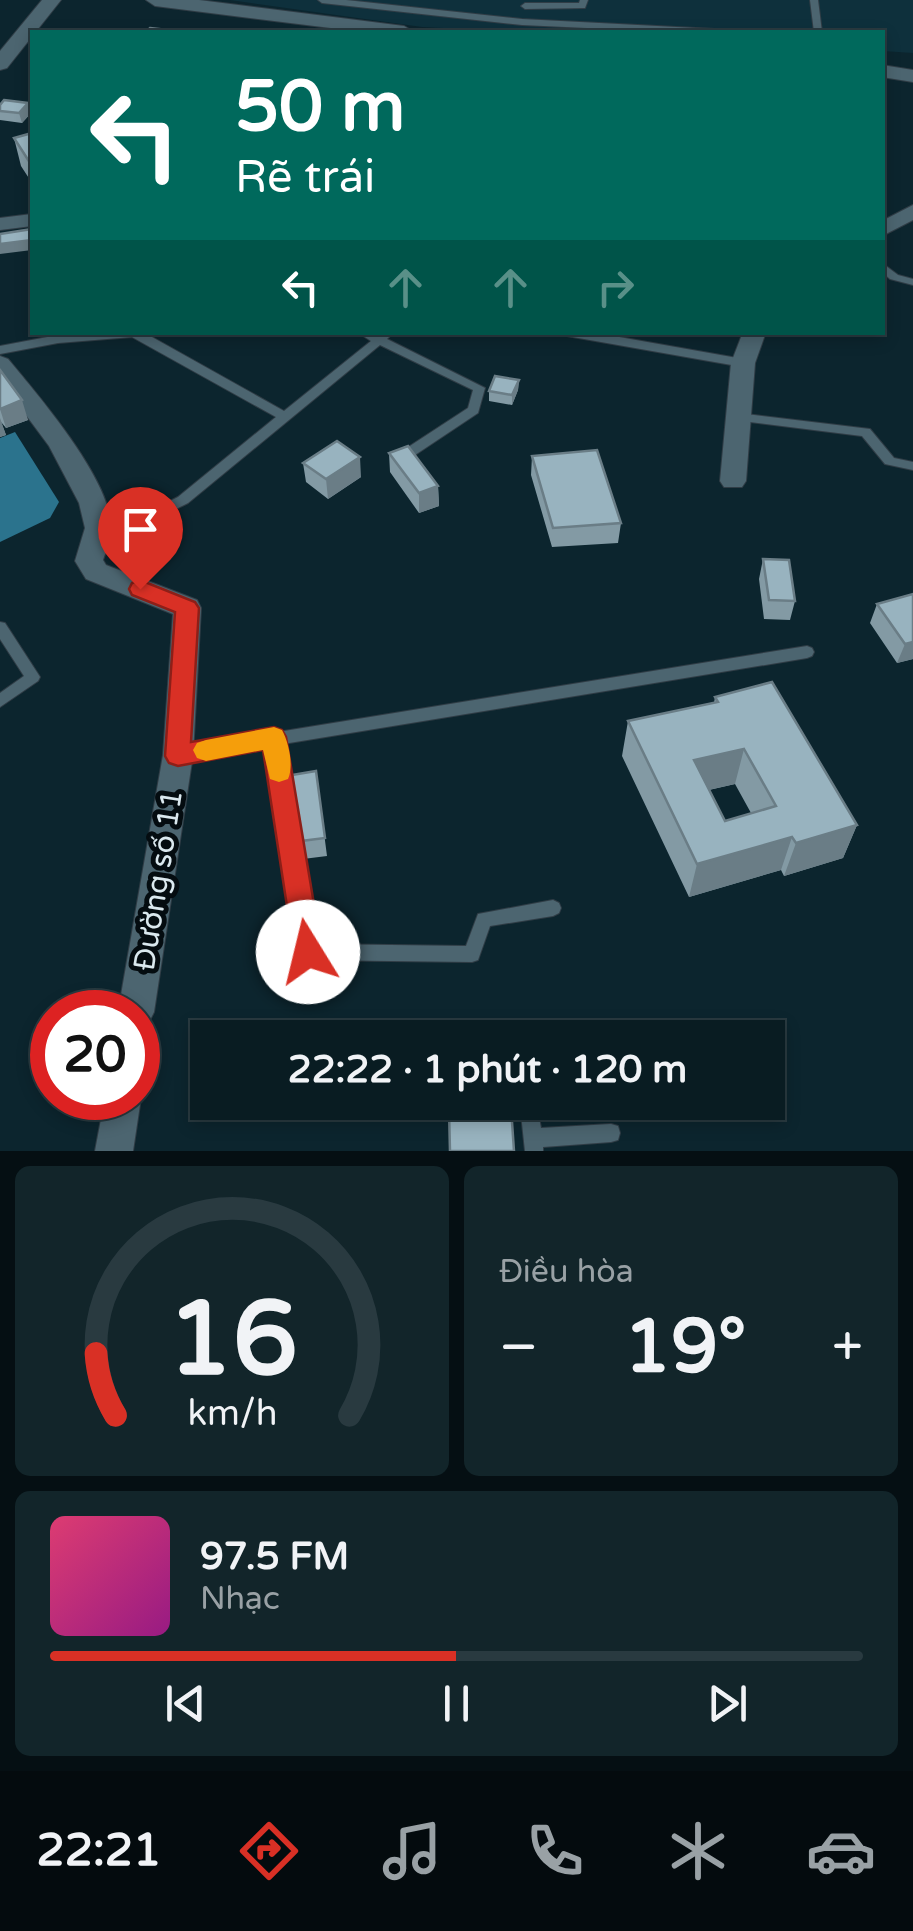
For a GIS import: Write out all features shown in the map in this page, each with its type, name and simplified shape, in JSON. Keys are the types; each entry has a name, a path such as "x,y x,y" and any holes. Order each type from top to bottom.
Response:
{"street":[{"path":"0,64 52,0"},
{"path":"155,0 339,30"},
{"path":"885,71 913,76"},
{"path":"885,228 913,211"},
{"path":"0,224 30,220"},
{"path":"733,480 743,362 753,335"},
{"name":"Đường số 11","path":"0,364 39,412 85,490 99,527 89,561 96,572 187,608 178,756 140,990"},
{"path":"114,1151 119,1120"}],"lane":[{"path":"322,0 521,27 637,30"},
{"path":"521,27 525,3 582,6 584,0"},
{"path":"814,0 818,30"},
{"path":"885,269 894,277 913,282"},
{"path":"0,350 58,339 117,335"},
{"path":"134,335 285,418"},
{"path":"585,335 743,362"},
{"path":"99,527 154,514 183,500 384,336 480,388 474,410 390,466"},
{"path":"738,417 866,432 890,461 913,466"},
{"path":"0,627 33,677 0,701"},
{"path":"178,756 274,737 807,652"},
{"path":"274,737 308,952 472,954 484,919 552,908"},
{"path":"533,1144 611,1133"}],"shaded area":[{"path":"230,0 913,0 913,53 885,51 885,30 422,27"}],"water":[{"path":"15,432 59,502 50,518 0,542 0,438"}],"building":[{"path":"4,100 28,103 19,113 0,111"},
{"path":"30,134 30,163 14,138"},
{"path":"30,229 30,240 0,244 0,234"},
{"path":"0,370 22,400 0,409"},
{"path":"495,376 519,380 512,395 489,391"},
{"path":"337,441 360,457 326,479 303,463"},
{"path":"408,446 438,486 419,493 389,453"},
{"path":"597,450 621,523 553,528 532,456"},
{"path":"763,559 789,560 795,601 769,600"},
{"path":"913,594 913,642 905,644 877,604"},
{"path":"772,682 857,825 796,843 792,837 697,864 628,721 718,702 715,697","holes":["744,749 776,806 725,821 694,760"]},
{"path":"316,771 325,838 301,841 292,775"},
{"path":"449,1120 512,1120 514,1151 450,1151"}],"slow traffic":[{"path":"206,750 274,737 279,771"}],"route":[{"path":"140,589 184,603 187,608 178,756 274,737 308,952"}]}
